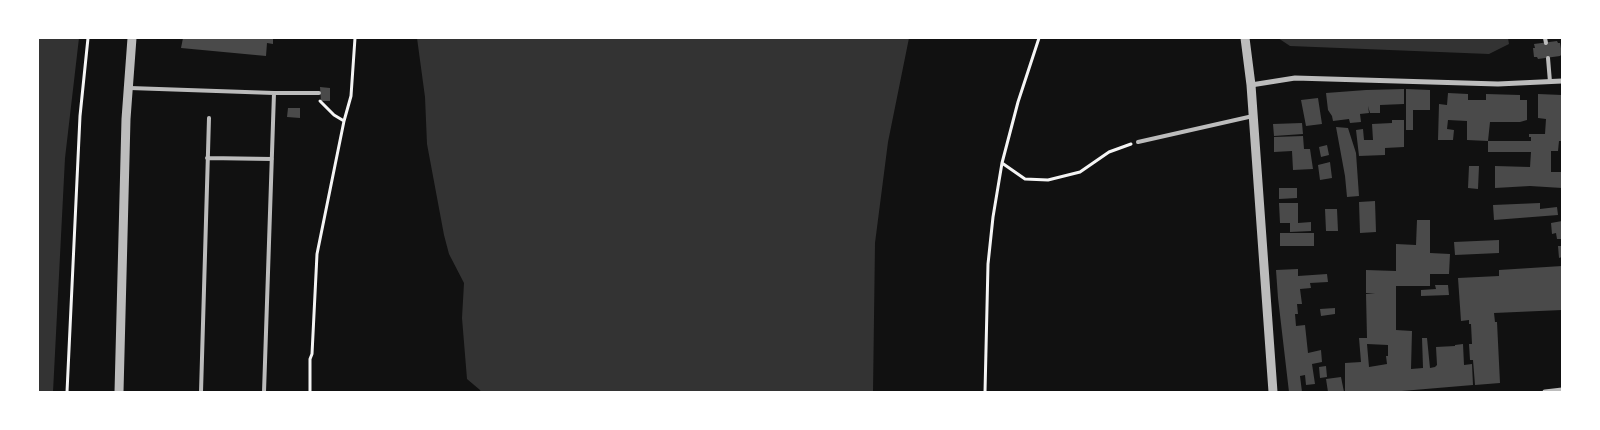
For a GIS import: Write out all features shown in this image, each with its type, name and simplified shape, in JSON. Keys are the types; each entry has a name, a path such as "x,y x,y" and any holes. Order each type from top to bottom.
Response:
{"street":[{"path":"119,392 128,88 132,38"},
{"path":"1245,38 1251,85 1272,392"},
{"path":"1251,85 1295,78 1498,84 1562,81"},
{"path":"1545,392 1562,390"}],"lane":[{"path":"1545,38 1546,43"},
{"path":"1548,58 1550,82"},
{"path":"128,88 319,93"},
{"path":"264,392 274,93"},
{"path":"1138,142 1253,116"},
{"path":"201,392 208,118"},
{"path":"207,158 272,159"}],"path":[{"path":"67,392 80,116 88,38"},
{"path":"310,392 310,359 312,354 317,254 344,121 351,96 355,38"},
{"path":"985,392 988,264 993,217 1002,163 1018,102 1039,38"},
{"path":"311,93 334,115 344,121"},
{"path":"1002,163 1025,179 1048,180 1080,172 1109,152 1138,142"}],"shaded area":[{"path":"38,38 79,38 65,158 53,392 38,392"},
{"path":"417,38 909,38 888,142 875,243 873,392 481,392 467,379 462,318 464,283 449,254 444,235 427,144 425,97"},
{"path":"1278,38 1508,38 1509,44 1489,54 1290,46"}],"building":[{"path":"183,38 273,38 273,44 267,43 266,56 181,48"},
{"path":"1557,41 1560,43 1562,54 1560,56 1538,59 1534,57 1534,44"},
{"path":"320,87 330,88 330,101 321,101"},
{"path":"1404,89 1404,104 1380,105 1380,113 1370,113 1368,106 1369,113 1360,114 1361,122 1350,123 1349,119 1333,121 1328,110 1326,93"},
{"path":"1406,89 1430,90 1430,110 1413,110 1413,130 1406,130"},
{"path":"1448,93 1468,94 1468,100 1486,100 1486,94 1520,95 1520,100 1527,100 1527,120 1520,122 1490,122 1488,141 1467,140 1467,121 1448,120 1447,129 1454,130 1453,140 1438,140 1439,104 1447,105"},
{"path":"1538,94 1562,95 1562,141 1559,141 1558,151 1551,151 1551,172 1562,172 1562,188 1530,186 1495,188 1495,166 1530,167 1531,152 1488,152 1488,141 1531,141 1529,134 1545,134 1546,119 1538,118"},
{"path":"1318,98 1322,124 1306,126 1301,100"},
{"path":"288,108 300,108 300,118 287,117"},
{"path":"1392,120 1404,120 1404,147 1385,148 1385,155 1359,156 1356,130 1363,129 1364,140 1373,140 1372,124 1392,123"},
{"path":"1302,123 1303,134 1274,136 1273,124"},
{"path":"1336,127 1348,128 1356,153 1359,196 1347,197"},
{"path":"1303,136 1304,149 1310,149 1313,169 1293,170 1292,151 1274,152 1274,137"},
{"path":"1327,145 1329,155 1321,157 1319,147"},
{"path":"1330,162 1332,178 1320,180 1318,165"},
{"path":"1469,166 1479,166 1478,189 1468,188"},
{"path":"1279,188 1297,188 1297,198 1279,199"},
{"path":"1375,201 1376,232 1360,233 1359,202"},
{"path":"1279,203 1298,203 1298,223 1311,222 1311,231 1290,232 1290,223 1280,223"},
{"path":"1540,203 1540,209 1557,207 1558,215 1494,220 1493,205"},
{"path":"1325,209 1337,209 1338,231 1326,231"},
{"path":"1417,220 1430,220 1430,253 1450,254 1449,274 1430,274 1430,286 1396,286 1396,330 1412,331 1411,369 1423,368 1422,338 1427,338 1430,368 1437,365 1436,347 1463,344 1464,365 1472,364 1473,385 1390,392 1345,392 1345,363 1361,362 1359,338 1367,338 1366,294 1375,294 1366,293 1366,270 1396,271 1396,244 1416,245","holes":["1367,344 1388,345 1387,364 1369,367"]},
{"path":"1562,221 1562,239 1557,239 1556,233 1552,234 1551,223"},
{"path":"1280,233 1314,233 1314,246 1280,246"},
{"path":"1499,240 1499,253 1455,255 1454,242"},
{"path":"1558,246 1562,246 1562,257 1559,258"},
{"path":"1562,266 1562,310 1494,313 1495,322 1497,322 1500,383 1475,385 1473,360 1470,360 1469,344 1472,344 1471,324 1469,324 1469,320 1461,321 1458,278 1499,276 1499,270"},
{"path":"1298,269 1298,276 1327,274 1328,282 1310,283 1311,288 1300,289 1302,304 1297,304 1298,314 1295,314 1296,326 1305,325 1308,353 1321,350 1322,362 1312,364 1315,384 1306,385 1305,375 1300,376 1302,392 1289,392 1276,270"},
{"path":"1435,285 1448,285 1449,295 1421,296 1421,290 1436,289"},
{"path":"1335,308 1335,314 1321,316 1320,309"},
{"path":"1326,366 1327,377 1320,378 1319,367"},
{"path":"1341,377 1344,392 1328,392 1326,379"}]}
